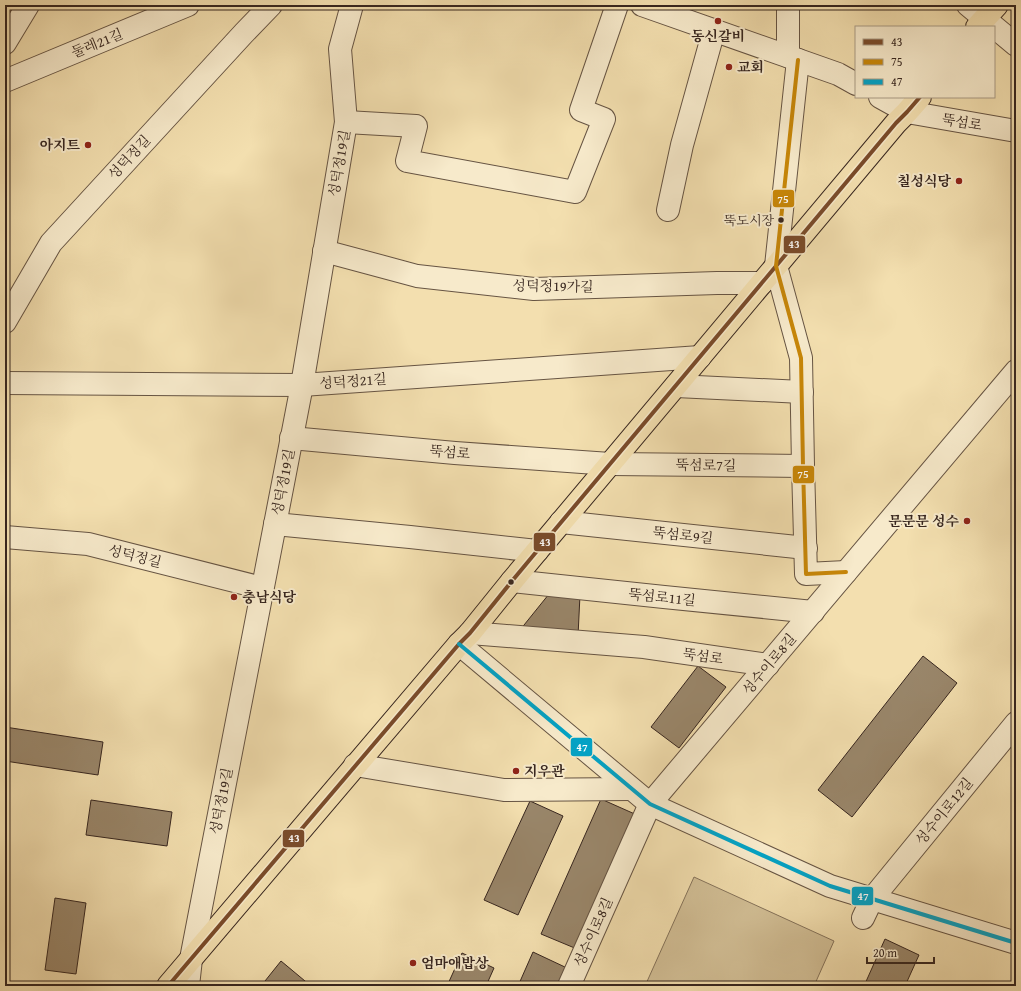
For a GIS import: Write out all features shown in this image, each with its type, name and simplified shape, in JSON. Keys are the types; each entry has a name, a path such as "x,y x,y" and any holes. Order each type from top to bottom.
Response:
{"main road":[{"path":"168,986 464,639 896,123 914,105"}],"street":[{"path":"5,43 28,5"},
{"name":"둘레21길","path":"5,81 188,5"},
{"name":"성덕정길","path":"5,322 50,242 271,5"},
{"name":"성덕정19길","path":"188,986 191,958 302,385 346,122 340,49 352,5"},
{"path":"346,122 416,126 407,161 575,192 604,119 580,110 617,5"},
{"path":"642,5 838,74 855,83"},
{"path":"785,6 793,58 776,266 801,358 806,574 846,572"},
{"path":"982,14 1016,45"},
{"path":"668,210 682,145 714,30"},
{"name":"뚝섬로","path":"884,98 1016,131"},
{"name":"성덕정19가길","path":"324,251 417,276 534,289 762,283"},
{"name":"성덕정21길","path":"5,383 302,385 700,357"},
{"name":"성수이로8길","path":"569,986 650,804 1016,371"},
{"path":"676,386 802,392"},
{"name":"뚝섬로","path":"291,438 454,453 610,464"},
{"name":"뚝섬로7길","path":"610,464 803,466"},
{"name":"뚝섬로9길","path":"561,522 806,548"},
{"path":"274,524 537,551"},
{"name":"성덕정길","path":"5,537 88,544 262,588"},
{"name":"뚝섬로11길","path":"512,581 813,612"},
{"path":"464,639 631,789 650,804 830,886 867,909 1016,943"},
{"name":"뚝섬로","path":"464,639 644,647 768,665"},
{"name":"성수이로12길","path":"867,909 1016,723"},
{"path":"355,765 504,790 631,789"}],"shaded area":[{"path":"694,877 834,941 814,986 645,986"}],"building":[{"path":"549,594 580,595 578,636 520,630"},
{"path":"923,656 957,683 852,817 818,790"},
{"path":"698,666 726,687 679,748 651,727"},
{"path":"5,727 103,742 98,775 5,761"},
{"path":"601,799 637,815 577,949 541,934"},
{"path":"91,800 172,812 167,846 86,835"},
{"path":"530,801 563,816 518,915 484,900"},
{"path":"55,898 86,903 76,974 45,970"},
{"path":"885,939 919,955 905,986 864,986"},
{"path":"533,952 567,968 559,986 518,986"},
{"path":"462,953 494,968 486,986 447,986"},
{"path":"281,961 311,986 261,986"}],"transit line":[{"name":"75","path":"798,60 776,266 801,358 806,574 846,572"},
{"name":"43","path":"168,986 459,644 470,633 896,123 919,98"},
{"name":"47","path":"459,644 650,804 830,886 1016,943"}],"place":[{"name":"동신갈비","path":"718,21"},
{"name":"교회","path":"729,67"},
{"name":"아지트","path":"88,145"},
{"name":"칠성식당","path":"959,181"},
{"name":"뚝도시장","path":"781,220"},
{"name":"문문문 성수","path":"967,521"},
{"name":"충남식당","path":"234,597"},
{"name":"지우관","path":"516,771"},
{"name":"엄마애밥상","path":"413,963"}]}
